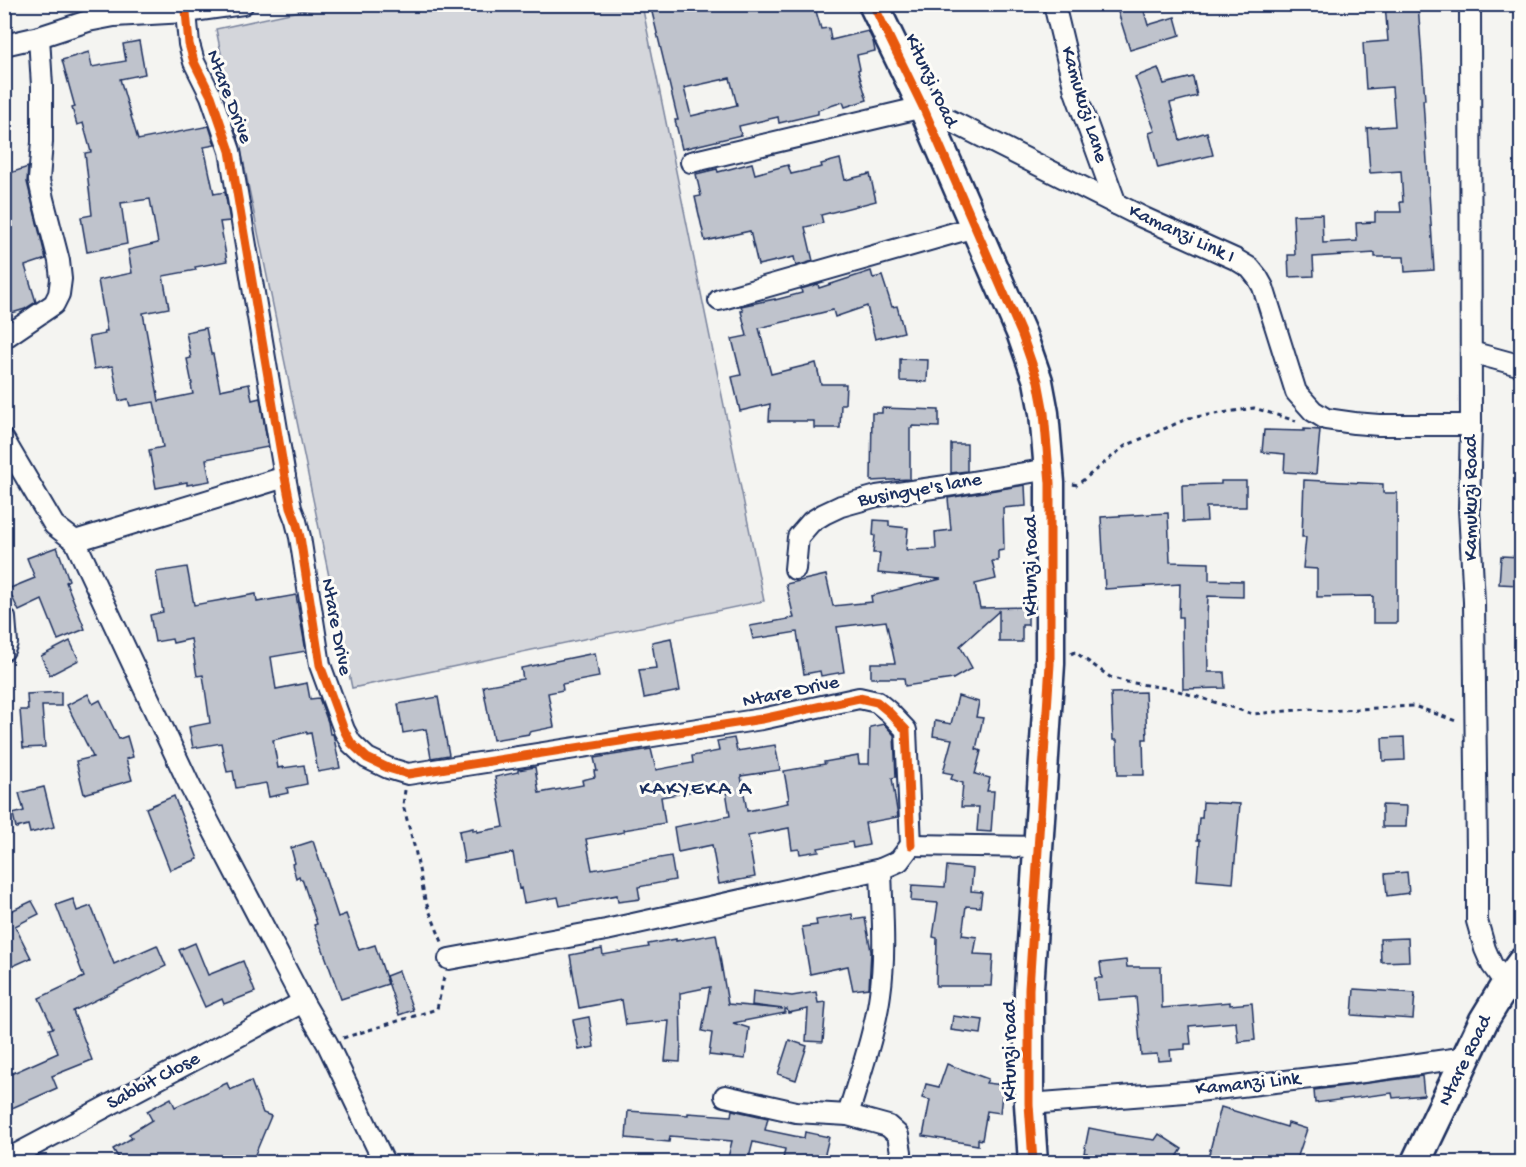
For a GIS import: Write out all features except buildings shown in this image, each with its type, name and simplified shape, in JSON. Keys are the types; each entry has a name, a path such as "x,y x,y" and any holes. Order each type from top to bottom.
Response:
{"street":[{"path":"4,45 114,16 144,16 243,4"},
{"name":"Kitunzi road","path":"873,4 923,107 1022,335 1038,381 1044,413 1049,476 1050,664 1029,989 1029,1104 1033,1162"},
{"name":"Kamukuzi Lane","path":"1054,4 1075,91 1116,204"},
{"name":"Kamukuzi Road","path":"1470,4 1471,425 1469,509 1474,602 1477,921 1492,965 1514,973"},
{"name":"Ntare Drive","path":"186,12 189,44 194,62 211,96 230,151 285,477 300,537 320,665 351,743 367,758 408,774 762,719 859,698 877,702 906,730 911,845"},
{"path":"4,338 54,304 59,294 61,279 59,261 39,180 42,86 39,37"},
{"path":"691,162 923,107"},
{"name":"Kamanzi Link I","path":"923,107 1142,217 1250,268 1263,287 1296,392 1313,411 1326,419"},
{"path":"719,300 975,227"},
{"path":"1471,352 1521,366"},
{"path":"1326,419 1379,425 1471,425"},
{"path":"4,440 12,463 54,525 75,540 190,786 303,1002 327,1043 384,1162"},
{"name":"Busingye's lane","path":"795,569 798,537 811,522 841,506 877,496 960,484 1049,476"},
{"path":"75,540 285,477"},
{"path":"4,650 7,643 5,618"},
{"path":"449,959 606,930 881,869 899,861 911,845 1039,847"},
{"path":"848,1115 877,1012 880,992 883,945 881,869"},
{"name":"Ntare Road","path":"1416,1162 1484,1020 1514,973"},
{"name":"Sabbit Close","path":"4,1161 303,1002"},
{"name":"Kamanzi Link","path":"1029,1104 1210,1089 1363,1072 1467,1057"},
{"path":"725,1096 796,1112 848,1115 888,1126 897,1135 901,1152 898,1162"}],"path":[{"path":"1049,476 1077,485 1125,446 1189,418 1254,408 1309,425 1326,419"},
{"path":"1050,664 1075,652 1110,677 1172,689 1253,714 1309,709 1325,711 1414,706 1475,728"},
{"path":"327,1043 437,1009 449,959 425,900 403,805 408,774"}],"shaded area":[{"path":"332,4 642,5 764,601 352,688 216,29"}],"cycle path":[{"path":"873,4 923,107 1022,335 1038,381 1044,413 1050,483 1050,664 1029,989 1029,1104 1033,1162"},
{"path":"186,12 189,44 194,62 211,96 230,151 285,477 300,537 320,665 351,743 367,758 408,774 762,719 859,698 877,702 906,730 911,845"}],"district":[{"name":"KAKYEKA A","path":"696,790"}]}
